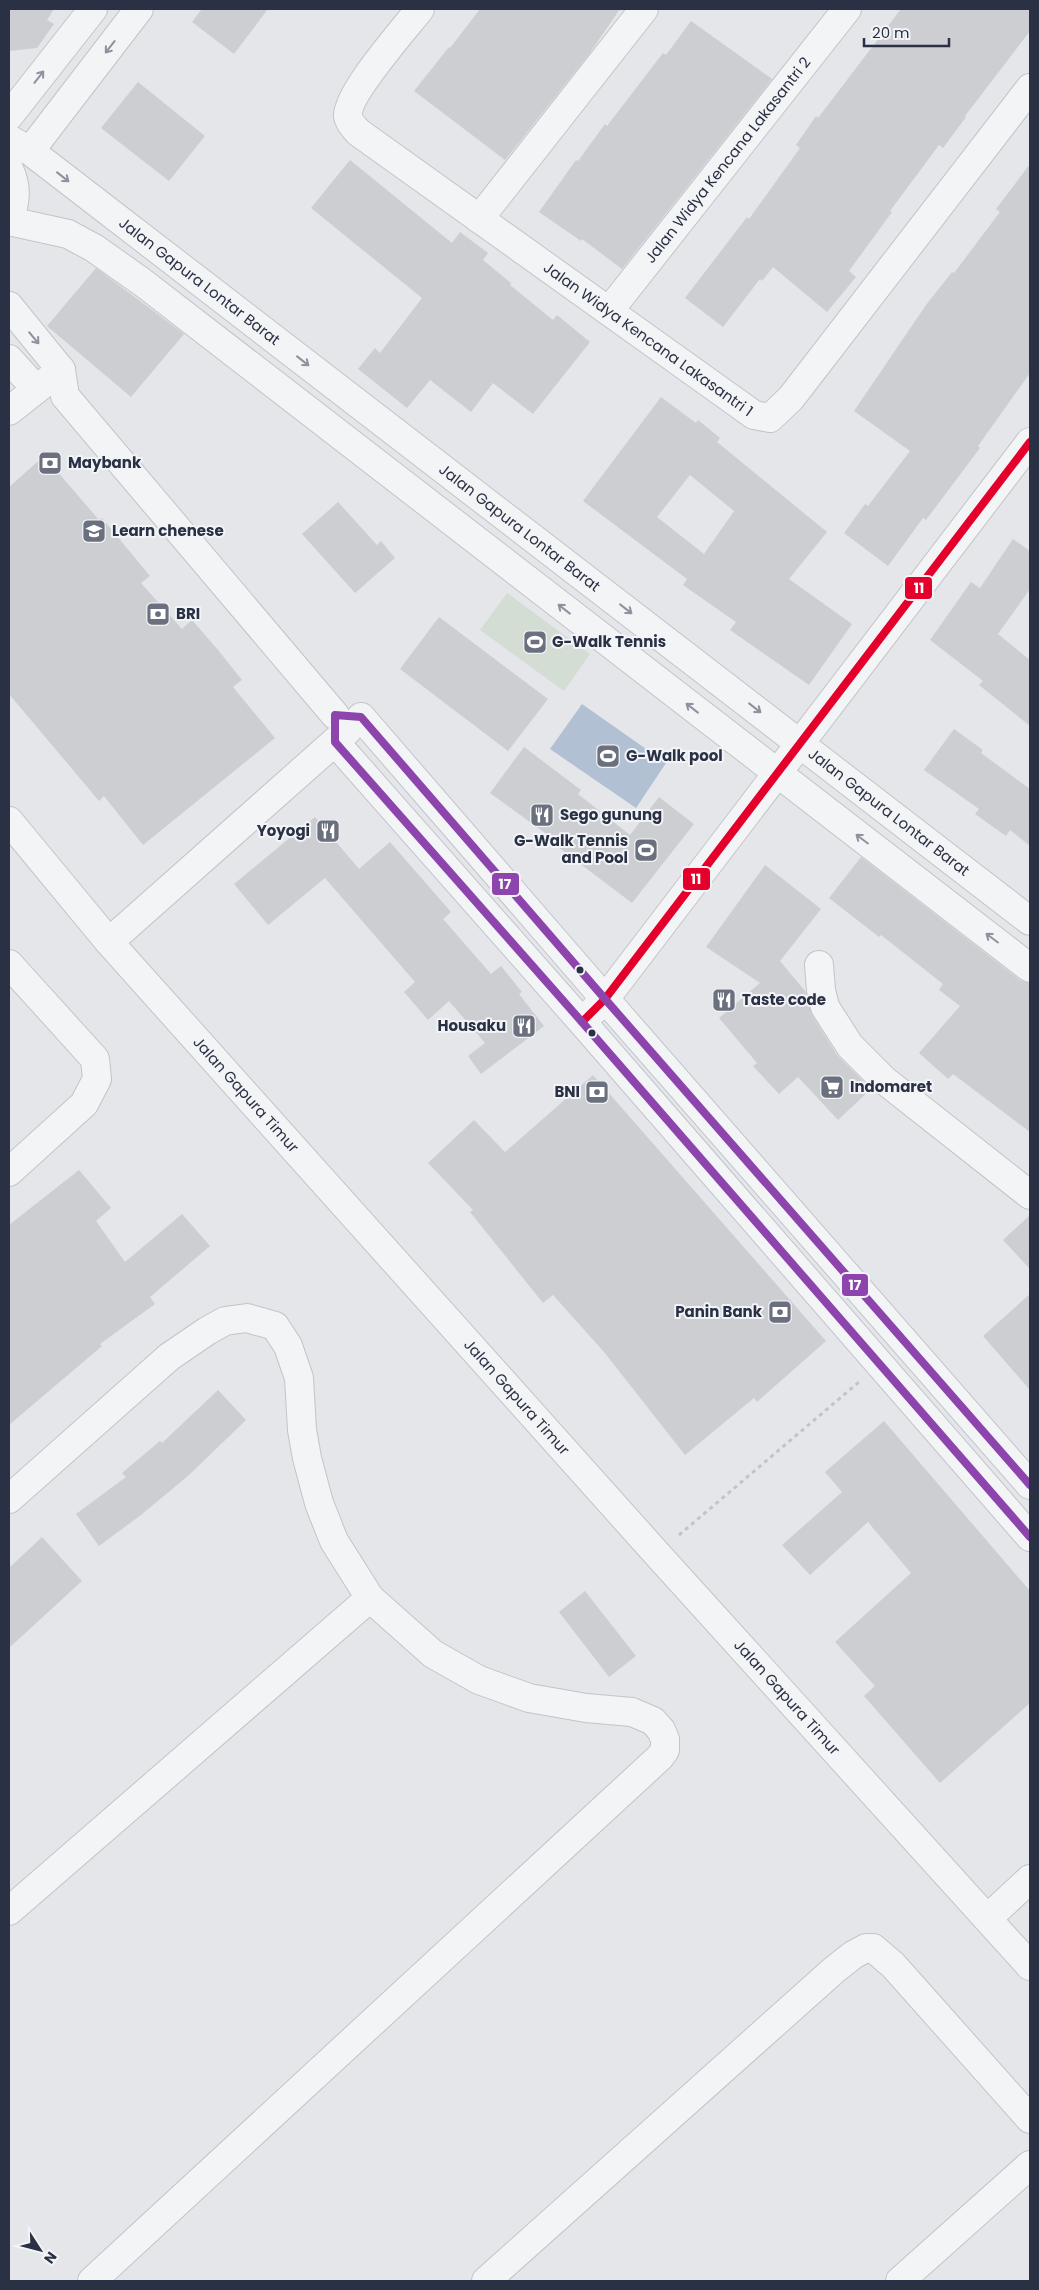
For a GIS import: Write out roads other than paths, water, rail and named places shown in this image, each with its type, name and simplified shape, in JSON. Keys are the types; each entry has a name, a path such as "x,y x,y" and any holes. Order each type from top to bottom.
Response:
{"street":[{"path":"9,116 92,9"},
{"path":"19,145 139,9"},
{"name":"Jalan Widya Kencana Lakasantri 1","path":"420,9 358,88 350,105 348,115 351,124 358,132 754,415 770,418 791,398 1030,88"},
{"path":"479,219 644,9"},
{"name":"Jalan Widya Kencana Lakasantri 2","path":"609,312 847,9"},
{"name":"Jalan Gapura Lontar Barat","path":"19,145 1030,921"},
{"path":"9,169 14,182 16,196 9,219 68,234 94,248 142,282 1030,968"},
{"path":"9,306 61,370 64,396"},
{"path":"9,358 36,389 64,396 348,716 605,999 1030,1485"},
{"path":"9,411 61,370"},
{"path":"582,1022 605,999 1030,442"},
{"path":"109,942 335,742 348,716"},
{"path":"335,742 582,1022 1030,1537"},
{"name":"Jalan Gapura Timur","path":"9,821 109,942 657,1554 1030,1966"},
{"path":"9,964 95,1059 97,1079 84,1104 9,1172"},
{"path":"819,965 820,990 825,1007 850,1046 884,1080 1030,1194"},
{"path":"9,1499 169,1357 207,1330 225,1321 247,1318 275,1326 288,1346 298,1378 302,1430 319,1503 334,1541 370,1598 433,1654 479,1680 529,1698 586,1708 632,1712 653,1721 662,1730 665,1739 665,1750 653,1764 92,2281"},
{"path":"9,1911 370,1598"},
{"path":"988,1918 1030,1880"},
{"path":"486,2281 834,1970 866,1948 873,1948 882,1953 1030,2119"},
{"path":"900,2281 1030,2165"}],"water":[{"name":"G-Walk pool","path":"582,704 666,763 636,808 550,749"}],"place":[{"name":"Maybank","path":"50,463"},
{"name":"Learn chenese","path":"94,531"},
{"name":"BRI","path":"158,614"},
{"name":"G-Walk Tennis","path":"535,642"},
{"name":"G-Walk pool","path":"608,756"},
{"name":"Sego gunung","path":"542,815"},
{"name":"Yoyogi","path":"328,831"},
{"name":"G-Walk Tennis and Pool","path":"646,850"},
{"name":"Taste code","path":"724,1000"},
{"name":"Housaku","path":"524,1026"},
{"name":"Indomaret","path":"832,1087"},
{"name":"BNI","path":"597,1092"},
{"name":"Panin Bank","path":"780,1312"}]}
